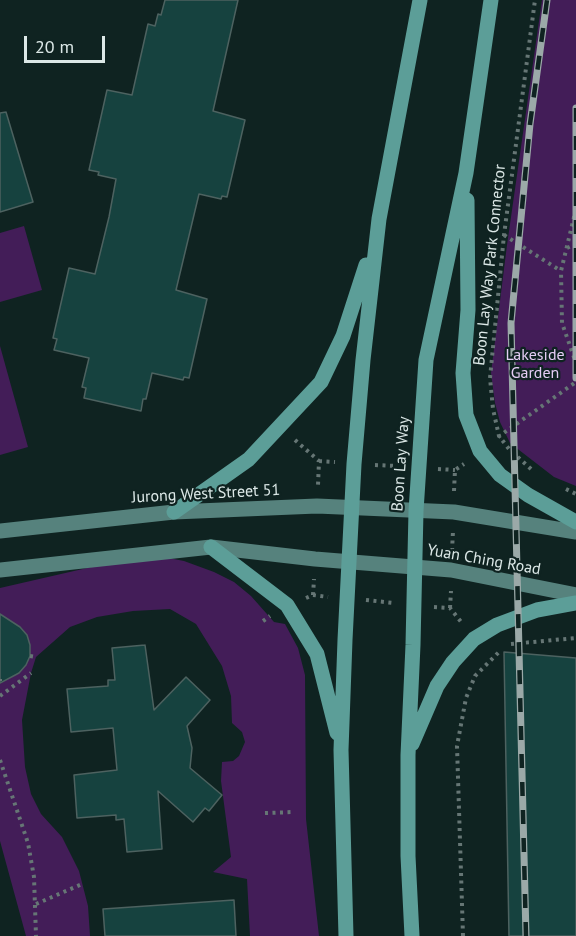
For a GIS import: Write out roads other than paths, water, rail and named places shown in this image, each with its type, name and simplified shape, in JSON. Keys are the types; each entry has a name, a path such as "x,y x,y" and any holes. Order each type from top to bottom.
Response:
{"main road":[{"path":"346,936 341,750 354,464 379,219 420,0"},
{"name":"Boon Lay Way","path":"412,936 408,856 408,755 416,511 426,360 466,173 491,0"},
{"path":"466,173 468,310 464,373 466,415 480,451 500,475 528,495 576,522"},
{"path":"174,512 249,459 321,382 343,336 361,285 379,219"},
{"path":"211,547 287,605 317,654 341,750"},
{"path":"408,755 437,686 453,662 474,639 497,625 537,610 576,603"}],"street":[{"name":"Jurong West Street 51","path":"0,531 174,512 317,507 416,511"},
{"path":"416,511 454,513 576,532"},
{"path":"0,570 211,547 349,562"},
{"name":"Yuan Ching Road","path":"349,562 452,570 576,595"}],"railway":[{"path":"526,936 511,323 530,124 547,0"},
{"path":"576,108 576,378"}],"park label":[{"name":"Lakeside Garden","path":"535,364"}]}
